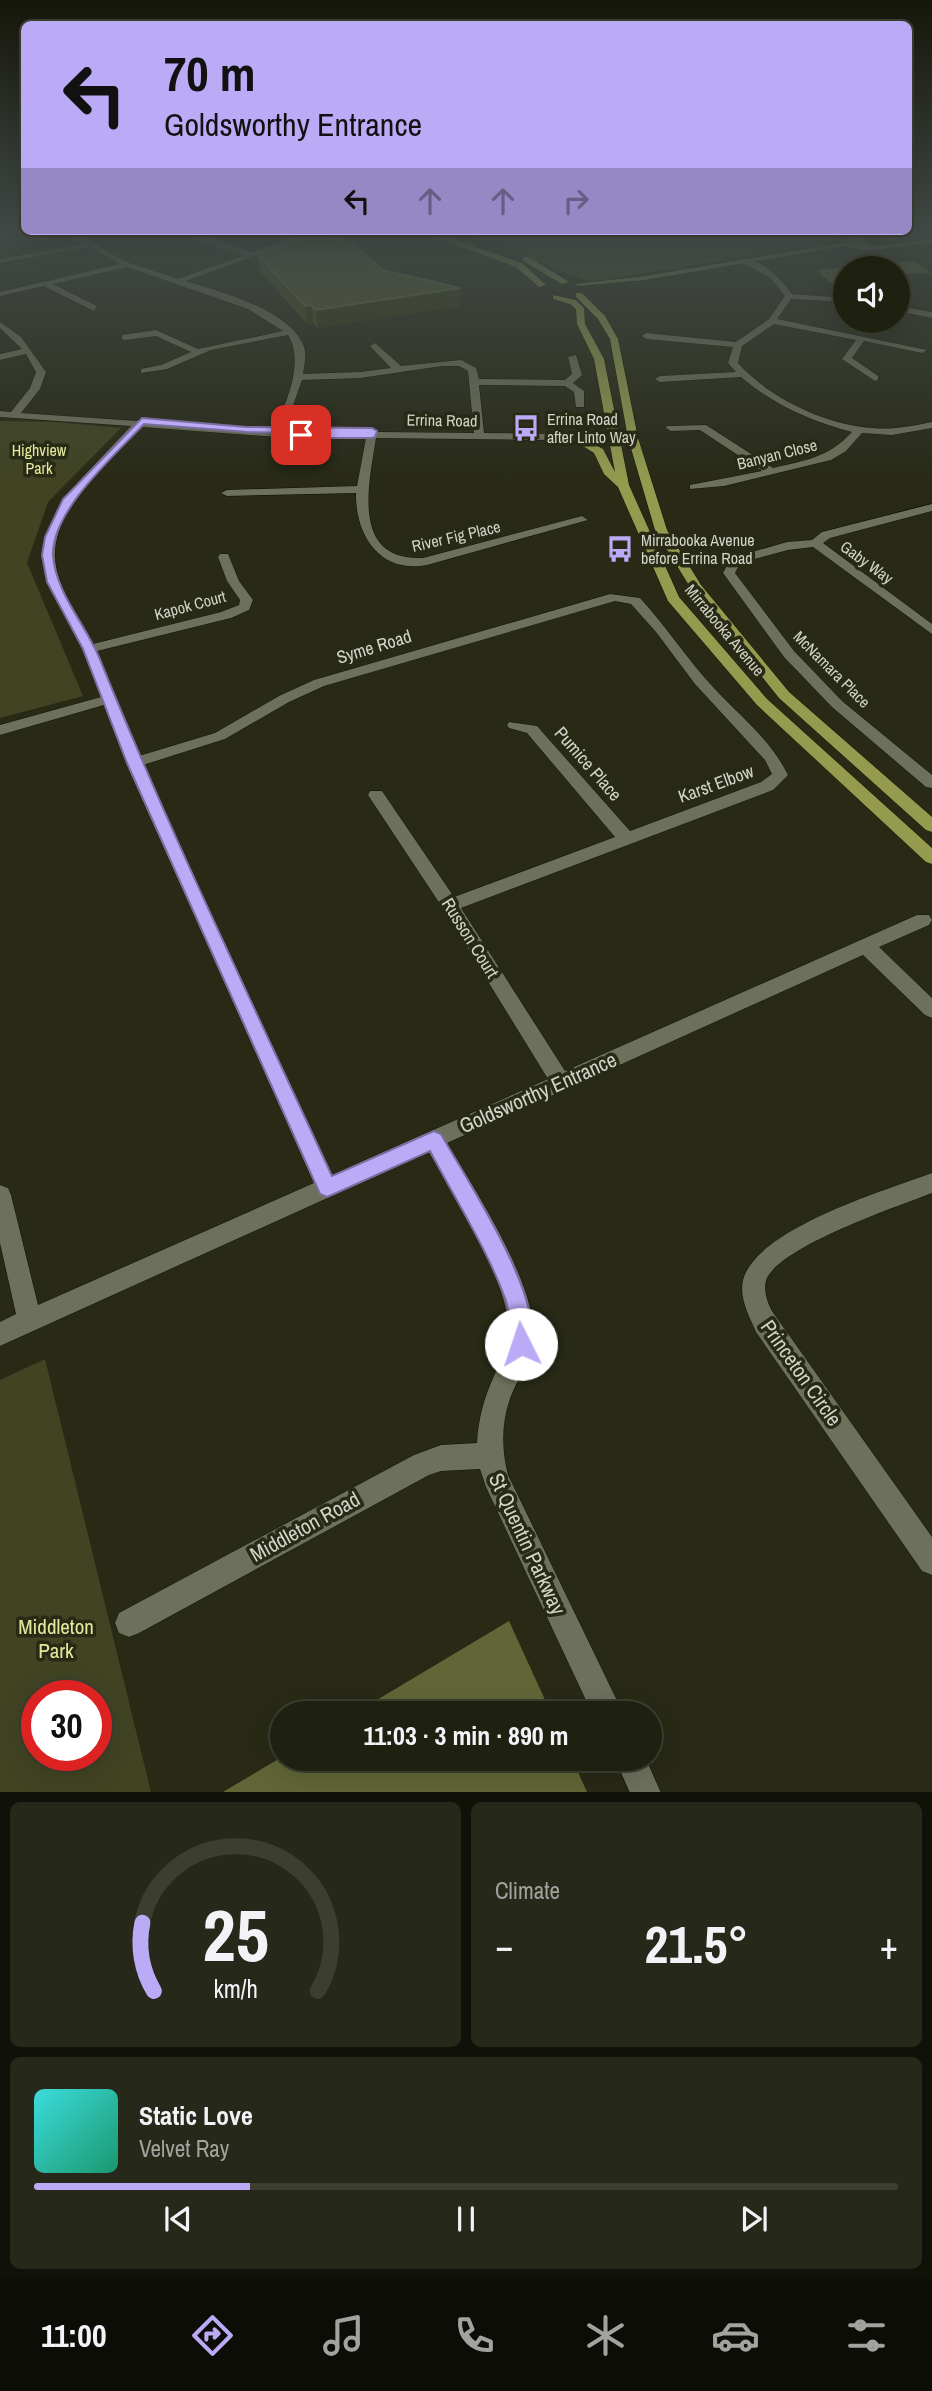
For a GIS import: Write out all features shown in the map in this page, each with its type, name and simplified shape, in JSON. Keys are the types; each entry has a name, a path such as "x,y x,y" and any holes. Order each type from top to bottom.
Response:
{"main road":[{"name":"Mirrabooka Avenue","path":"580,315 581,324 599,359 623,485 673,598 762,702 932,858"},
{"name":"Mirrabooka Avenue","path":"599,315 614,339 632,435 661,530 696,587 785,695 932,826"},
{"path":"575,438 599,451 608,472 623,485"},
{"path":"894,793 932,817"}],"street":[{"path":"267,315 291,332 300,347 301,356 279,432"},
{"path":"776,315 772,321 738,345 733,363 749,382 811,416 858,431 892,432 932,425"},
{"path":"772,321 922,350"},
{"path":"0,325 8,327 40,366 40,379 17,412"},
{"path":"125,337 154,331 167,334 197,352"},
{"path":"145,371 197,352 291,332"},
{"path":"646,336 738,345"},
{"path":"862,338 847,359 875,378"},
{"path":"375,346 398,369"},
{"path":"0,357 28,351"},
{"path":"567,383 578,375 573,357"},
{"path":"296,377 341,376 464,360 473,370 479,434"},
{"path":"164,366 176,371"},
{"path":"660,379 743,374"},
{"path":"474,382 567,383 579,391 580,405"},
{"name":"Errina Road","path":"0,412 279,432 632,435"},
{"path":"140,423 68,499 51,537 48,555 53,582 89,649 134,763 327,1188"},
{"path":"671,428 702,427 770,471"},
{"name":"Banyan Close","path":"694,487 724,484 827,458 842,449 858,431"},
{"name":"River Fig Place","path":"372,433 362,489 364,528 384,555 400,563 422,562 582,520"},
{"name":"Errina Road","path":"479,434 575,438 612,435"},
{"path":"227,493 362,489"},
{"name":"Gaby Way","path":"932,507 826,535 814,543 932,630"},
{"path":"912,512 932,525"},
{"name":"McNamara Place","path":"814,543 787,546 735,561 729,573 789,654 837,704 932,783"},
{"name":"Kapok Court","path":"89,649 226,615 244,607 247,600 233,581 224,557"},
{"name":"Syme Road","path":"134,763 220,736 319,683 615,597 635,601"},
{"name":"Karst Elbow","path":"450,905 767,786 780,775 772,758 700,681 661,629 635,601"},
{"path":"0,730 109,699"},
{"name":"Pumice Place","path":"514,725 532,729 626,838"},
{"name":"Russon Court","path":"376,794 450,905 561,1083"},
{"name":"Goldsworthy Entrance","path":"0,1334 923,920"},
{"path":"867,947 932,1010"},
{"name":"St Quentin Parkway","path":"434,1140 508,1275 518,1303 521,1344 519,1356 501,1389 493,1413 488,1437 489,1456 503,1500 602,1701"},
{"name":"Princeton Circle","path":"932,1183 837,1219 765,1261 754,1284 757,1309 765,1322 932,1561"},
{"path":"0,1195 30,1321"},
{"name":"Middleton Road","path":"129,1623 423,1464 441,1458 489,1456"},
{"path":"636,1771 646,1792"}],"green space":[{"name":"Highview Park","path":"0,421 55,422 121,428 48,502 27,563 83,696 0,718"},
{"name":"Middleton Park","path":"45,1359 151,1792 0,1792 0,1380"}],"shaded area":[{"path":"509,1621 546,1701 375,1701"},
{"path":"270,1764 270,1771 577,1771 587,1792 223,1792"}],"place":[{"name":"Errina Road after Linto Way","path":"526,428"},
{"name":"Mirrabooka Avenue before Errina Road","path":"620,549"}],"route":[{"path":"301,435 372,435 372,431 219,428 142,421 68,499 51,537 48,555 53,582 89,649 134,763 327,1188 434,1140 508,1275 518,1303 522,1328 521,1344"}]}
